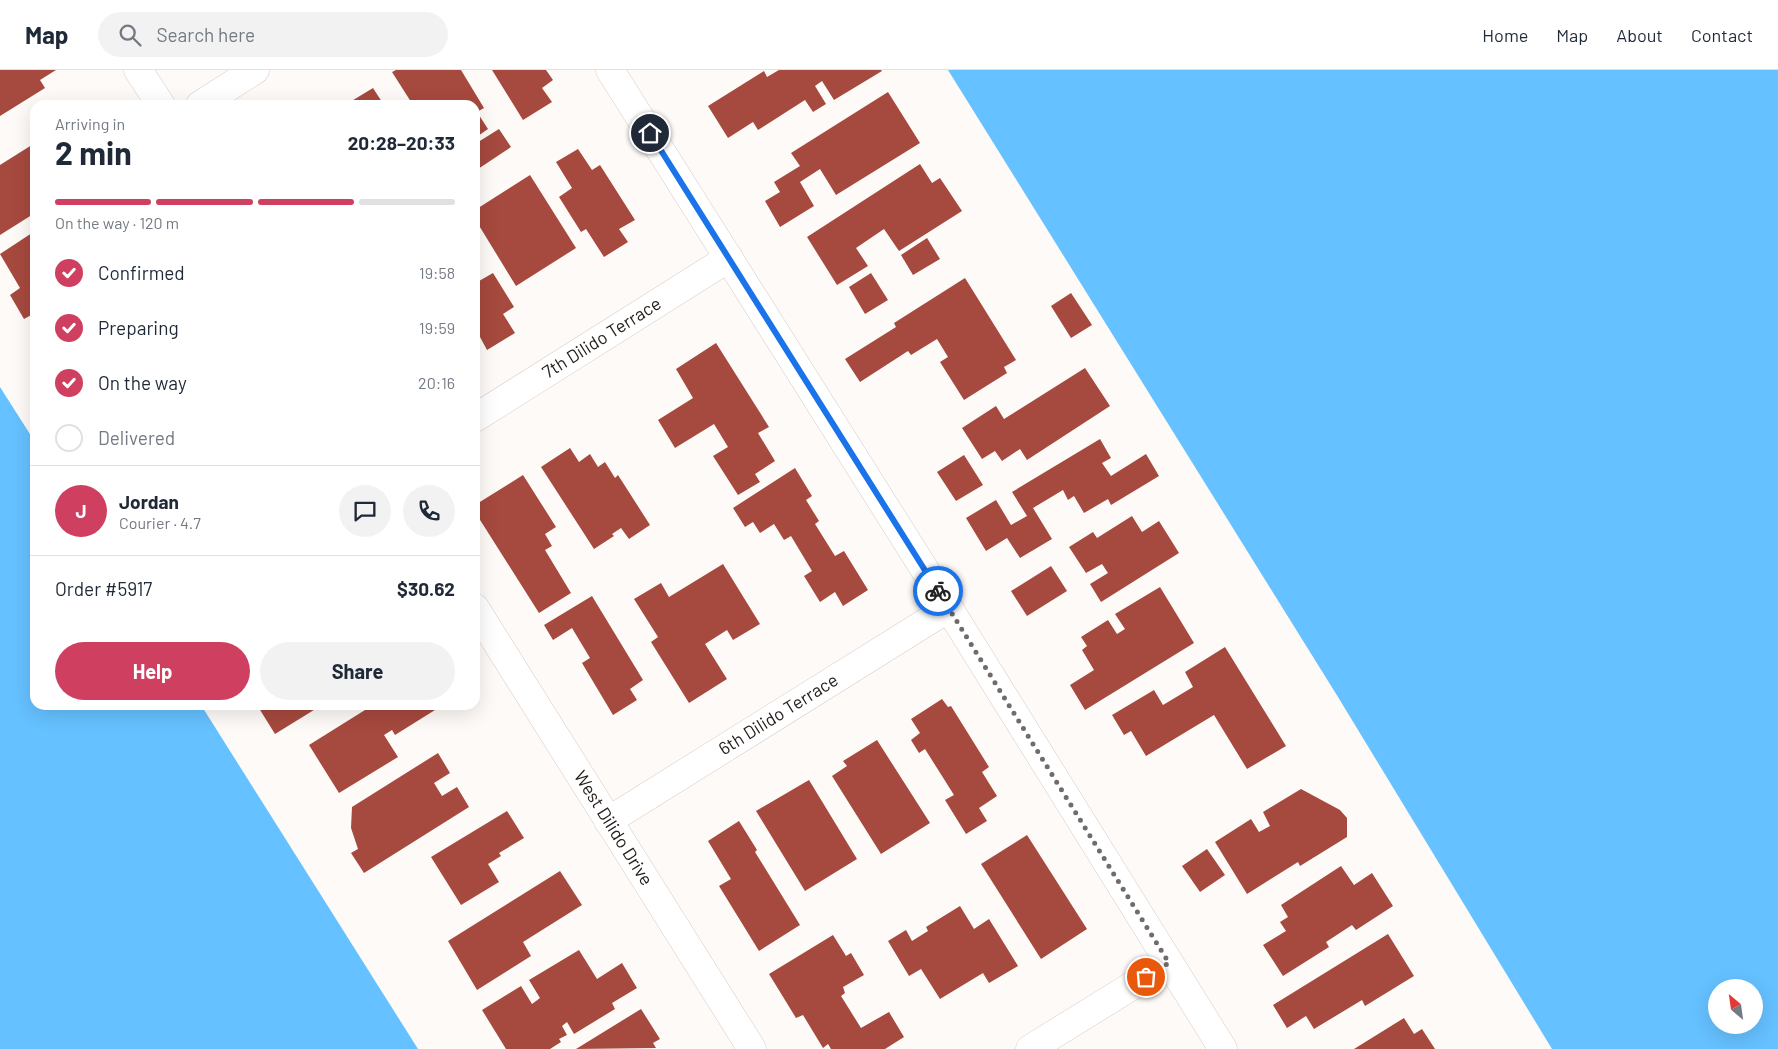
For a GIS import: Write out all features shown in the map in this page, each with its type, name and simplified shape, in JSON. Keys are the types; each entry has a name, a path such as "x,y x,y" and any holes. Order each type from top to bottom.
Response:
{"street":[{"path":"138,70 157,100"},
{"path":"208,100 255,70"},
{"path":"610,70 949,608 1223,1049"},
{"name":"7th Dilido Terrace","path":"480,415 729,258"},
{"name":"6th Dilido Terrace","path":"608,820 949,608"},
{"name":"West Dilido Drive","path":"480,616 752,1049"},
{"path":"1030,1049 1169,963"}],"water":[{"path":"948,70 1778,70 1778,1049 1552,1049 1338,697"},
{"path":"0,387 30,434 30,710 204,710 418,1049 0,1049"}],"building":[{"path":"0,70 56,70 40,80 45,88 0,116"},
{"path":"396,70 461,70 479,100 410,100 392,72"},
{"path":"492,70 546,70 553,80 542,88 552,102 523,120"},
{"path":"779,70 882,71 834,100 822,81 815,86 826,104 813,112 805,100 758,130 753,122 728,138 708,106 764,71 767,77"},
{"path":"373,88 381,100 353,100"},
{"path":"888,92 920,143 836,195 820,169 800,182 814,206 780,227 765,201 780,192 774,182 800,166 791,153"},
{"path":"480,101 484,108 480,110"},
{"path":"480,117 488,129 480,135"},
{"path":"499,129 511,147 480,168 480,141"},
{"path":"30,146 30,216 0,235 0,165"},
{"path":"578,149 592,170 600,165 635,220 619,229 628,242 604,257 586,229 581,232 559,197 572,188 556,162"},
{"path":"920,164 932,183 940,178 962,211 899,251 884,229 856,248 868,266 837,285 807,237"},
{"path":"530,175 576,248 516,286 480,227 480,207"},
{"path":"30,234 30,316 24,319 10,295 20,288 0,254"},
{"path":"927,238 940,259 913,275 901,255"},
{"path":"493,273 514,307 503,314 515,333 487,350 480,337 480,280"},
{"path":"871,273 888,300 865,314 849,287"},
{"path":"965,278 1016,360 1004,367 1007,373 964,400 940,362 948,357 937,339 911,355 908,351 860,382 845,359 896,327 894,323"},
{"path":"1071,293 1092,325 1071,338 1051,306"},
{"path":"716,343 769,427 758,433 775,461 755,474 760,482 738,495 713,456 728,447 714,424 675,448 658,420 693,398 676,369"},
{"path":"1085,368 1110,406 1027,460 1020,449 1002,461 995,451 982,459 962,428 996,406 1004,419"},
{"path":"1100,439 1111,458 1102,463 1111,476 1146,454 1159,476 1111,505 1108,499 1084,513 1074,496 1068,500 1063,490 1033,508 1052,539 1020,558 1007,538 986,551 966,518 996,500 1011,525 1027,516 1012,492"},
{"path":"570,448 579,462 590,454 598,467 605,462 615,478 618,475 650,525 629,539 621,528 612,534 614,536 594,549 541,467"},
{"path":"964,455 983,485 956,501 937,472"},
{"path":"795,468 812,496 806,500 819,521 815,524 835,556 844,551 868,590 843,606 835,592 820,602 804,576 812,571 791,536 784,540 774,524 760,533 753,522 745,527 733,508"},
{"path":"523,475 556,527 545,534 552,546 545,550 571,593 539,613 480,520 480,502"},
{"path":"1132,516 1142,532 1159,521 1179,553 1101,602 1090,584 1108,573 1102,564 1086,573 1069,547 1093,532 1097,538"},
{"path":"723,564 760,624 733,640 727,630 705,644 727,679 689,703 651,642 658,637 634,599 661,583 669,597"},
{"path":"1051,566 1067,591 1027,616 1011,591"},
{"path":"1160,587 1194,643 1085,710 1070,685 1094,670 1082,650 1087,646 1081,637 1108,620 1117,634 1125,629 1115,614"},
{"path":"592,596 643,680 630,689 637,700 613,715 582,663 590,658 572,628 553,640 544,625"},
{"path":"1225,647 1286,746 1247,769 1214,715 1146,756 1131,731 1124,735 1112,715 1154,690 1163,705 1193,687 1185,672"},
{"path":"942,699 948,707 951,706 989,767 982,772 997,796 979,808 987,821 966,834 945,800 954,795 925,749 919,753 911,740 920,733 911,719"},
{"path":"260,710 314,710 275,734"},
{"path":"365,710 435,710 395,735 392,730 384,735 398,757 339,793 309,745"},
{"path":"877,740 930,823 881,854 832,776 847,766 843,761"},
{"path":"438,753 450,773 434,783 442,796 457,787 469,807 364,873 351,853 358,849 351,828 352,807"},
{"path":"809,780 857,859 805,891 756,811"},
{"path":"1301,789 1340,810 1347,818 1347,837 1300,866 1298,862 1247,894 1215,842 1251,819 1259,832 1270,826 1263,812"},
{"path":"507,811 524,838 499,853 501,856 488,864 499,882 461,905 431,857"},
{"path":"739,821 757,850 755,852 800,925 759,951 719,886 731,879 708,841"},
{"path":"1027,835 1087,929 1041,959 981,864"},
{"path":"1207,849 1225,875 1200,892 1182,866"},
{"path":"1341,866 1354,885 1372,873 1393,906 1356,930 1352,925 1326,942 1329,947 1283,976 1263,945 1286,931 1280,922 1288,917 1281,905"},
{"path":"560,871 582,905 523,942 531,956 477,990 448,941"},
{"path":"960,906 974,929 989,919 1018,966 989,983 983,973 940,999 921,969 909,976 888,941 906,930 912,941 928,931 926,927"},
{"path":"1388,934 1414,976 1365,1006 1362,1000 1314,1029 1306,1016 1287,1028 1273,1005"},
{"path":"833,935 846,956 851,953 864,975 843,987 845,993 841,996 861,1028 889,1012 904,1037 885,1049 831,1049 828,1044 823,1048 803,1015 796,1018 769,974"},
{"path":"579,950 597,979 622,963 637,988 612,1003 615,1009 574,1034 567,1022 562,1026 567,1035 559,1039 561,1042 550,1049 506,1049 482,1010 521,986 532,1004 540,998 529,980"},
{"path":"641,1009 660,1039 653,1043 656,1048 576,1049"},
{"path":"1404,1018 1414,1034 1422,1029 1435,1049 1354,1049"}],"way so far":[{"path":"938,591 1169,963 1146,977"}],"route":[{"path":"650,133 938,591"}]}
